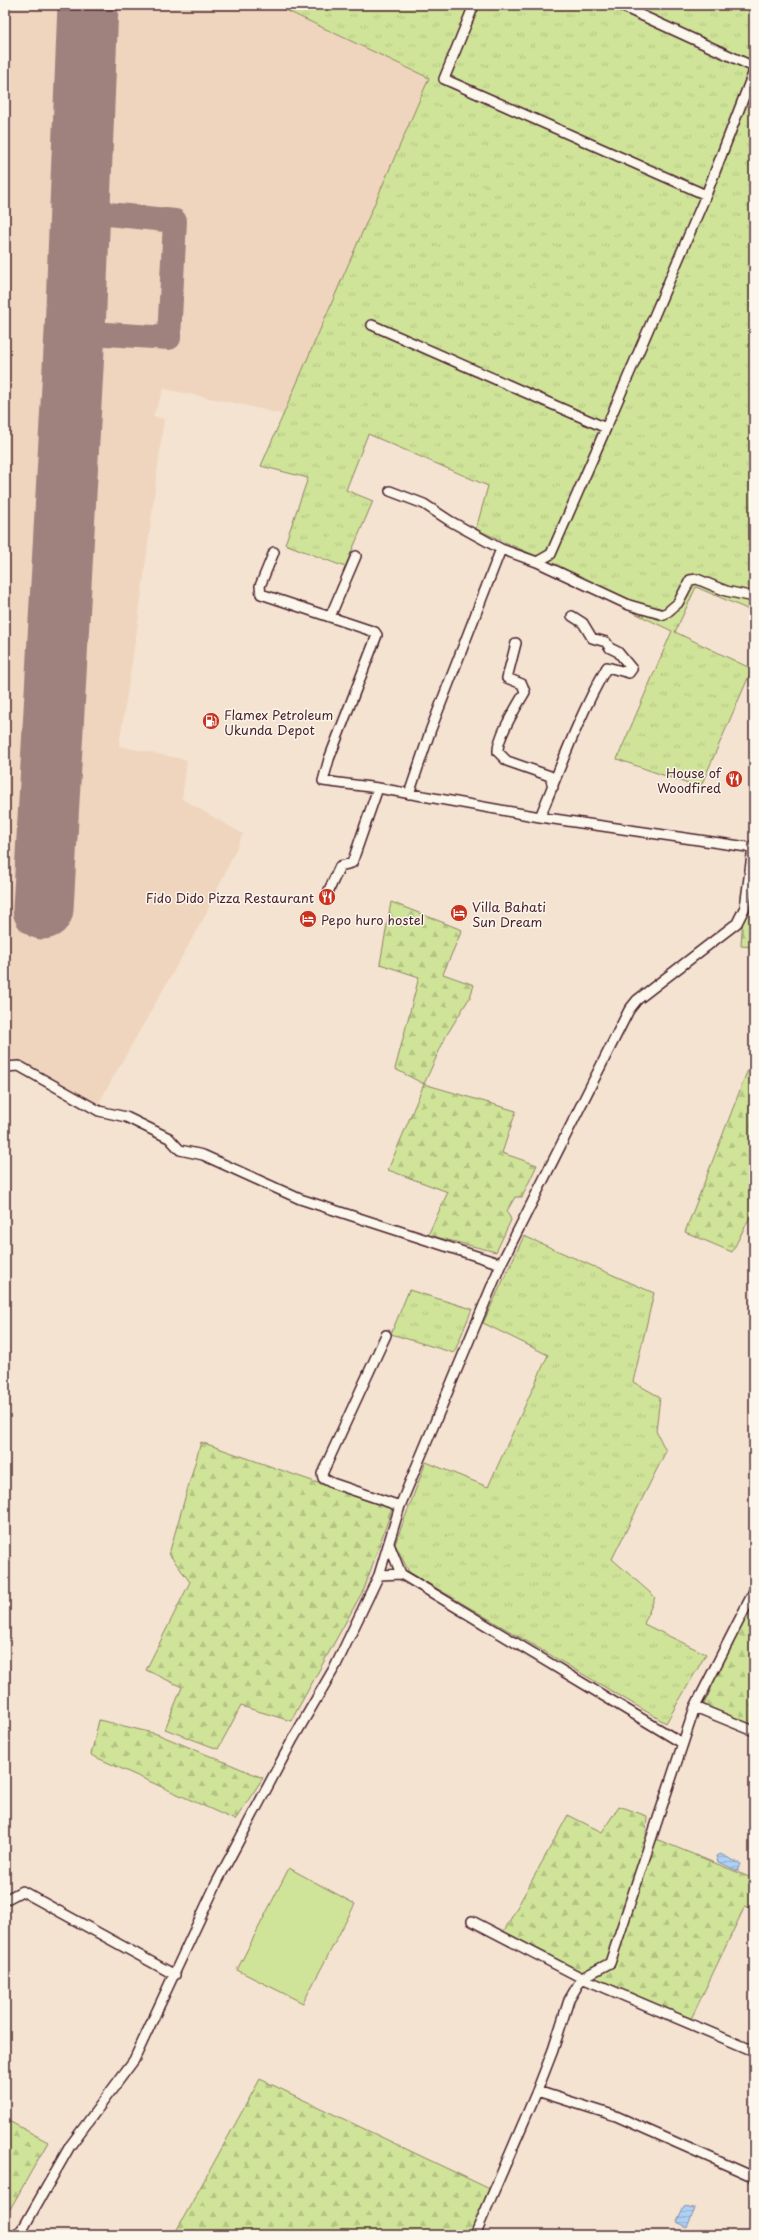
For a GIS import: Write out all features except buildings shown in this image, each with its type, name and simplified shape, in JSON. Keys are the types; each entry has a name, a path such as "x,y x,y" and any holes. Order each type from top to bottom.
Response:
{"street":[{"path":"474,5 444,79 706,195"},
{"path":"619,5 754,66"},
{"path":"537,562 551,554 706,195 754,71"},
{"path":"372,325 606,428"},
{"path":"390,491 424,504 450,521 501,549 537,562 629,605 664,614 678,603 690,580 697,579 726,591 754,597"},
{"path":"409,794 431,729 501,549"},
{"path":"17,2235 25,2225 70,2146 134,2060 217,1882 293,1740 336,1665 379,1575 400,1506 501,1264 629,1010 637,1000 736,923 742,916 754,848 540,817 378,788 323,781 329,759 377,638 375,632 261,594 260,586 274,552"},
{"path":"330,617 356,556"},
{"path":"540,817 568,746 590,696 607,667 629,673 632,669 618,652 610,648 606,642 592,638 583,623 572,616"},
{"path":"516,643 506,678 522,684 525,692 508,724 499,745 498,752 507,761 550,776 553,787"},
{"path":"329,890 340,866 352,862 378,788"},
{"path":"5,1059 99,1111 126,1117 169,1138 180,1150 203,1155 300,1199 501,1264"},
{"path":"5,1067 19,1066"},
{"path":"386,1336 322,1474 323,1478 332,1483 400,1506"},
{"path":"389,1544 401,1574"},
{"path":"379,1575 401,1574 682,1743"},
{"path":"475,2235 537,2091 553,2050 569,2000 582,1978 610,1963 695,1707 754,1591"},
{"path":"695,1707 754,1731"},
{"path":"5,1900 22,1891 174,1975"},
{"path":"472,1921 582,1978 754,2051"},
{"path":"537,2091 616,2116 754,2177"}],"shaded area":[{"path":"5,5 275,5 429,78 284,415 244,405 164,389 153,416 164,419 137,630 119,746 187,760 182,799 243,834 205,916 97,1106 5,1055"}],"green space":[{"path":"275,5 754,5 754,612 696,587 675,632 752,669 700,788 617,759 672,631 551,573 549,562 476,529 488,486 368,434 346,490 373,501 345,567 285,544 308,478 261,466 429,78"},
{"path":"744,899 754,900 754,947 741,946"},
{"path":"391,902 462,930 443,974 474,985 470,997 446,1036 424,1084 395,1069 419,977 380,964"},
{"path":"754,1054 754,1209 732,1252 685,1232"},
{"path":"424,1084 516,1111 502,1153 537,1165 522,1197 515,1197 507,1211 511,1220 496,1252 428,1235 448,1192 388,1170"},
{"path":"524,1236 654,1293 633,1382 660,1397 656,1431 666,1451 612,1559 655,1597 644,1624 706,1654 666,1723 409,1572 395,1544 426,1462 488,1487 548,1355 483,1323"},
{"path":"409,1290 472,1309 454,1353 391,1334"},
{"path":"201,1442 392,1509 364,1589 291,1721 241,1706 218,1749 165,1729 182,1687 146,1670 190,1582 169,1554"},
{"path":"754,1588 754,1726 704,1705"},
{"path":"99,1720 157,1734 263,1778 235,1820 91,1755"},
{"path":"619,1806 647,1816 646,1835 754,1879 754,1909 745,1906 691,2019 569,1967 503,1933 568,1815 602,1832"},
{"path":"289,1868 355,1904 303,2003 237,1970"},
{"path":"260,2079 496,2192 477,2235 174,2235"},
{"path":"5,2119 48,2142 5,2218"}],"water":[{"path":"720,1854 741,1864 738,1871 718,1862 716,1856"},
{"path":"684,2207 695,2209 687,2227 677,2222"}],"taxiway":[{"path":"75,332 169,338 175,221 80,211"}],"runway":[{"path":"43,909 75,332 88,5"}],"place":[{"name":"Flamex Petroleum Ukunda Depot","path":"211,721"},
{"name":"House of Woodfired","path":"734,779"},
{"name":"Fido Dido Pizza Restaurant","path":"327,897"},
{"name":"Villa Bahati Sun Dream","path":"459,913"},
{"name":"Pepo huro hostel","path":"308,919"}]}
